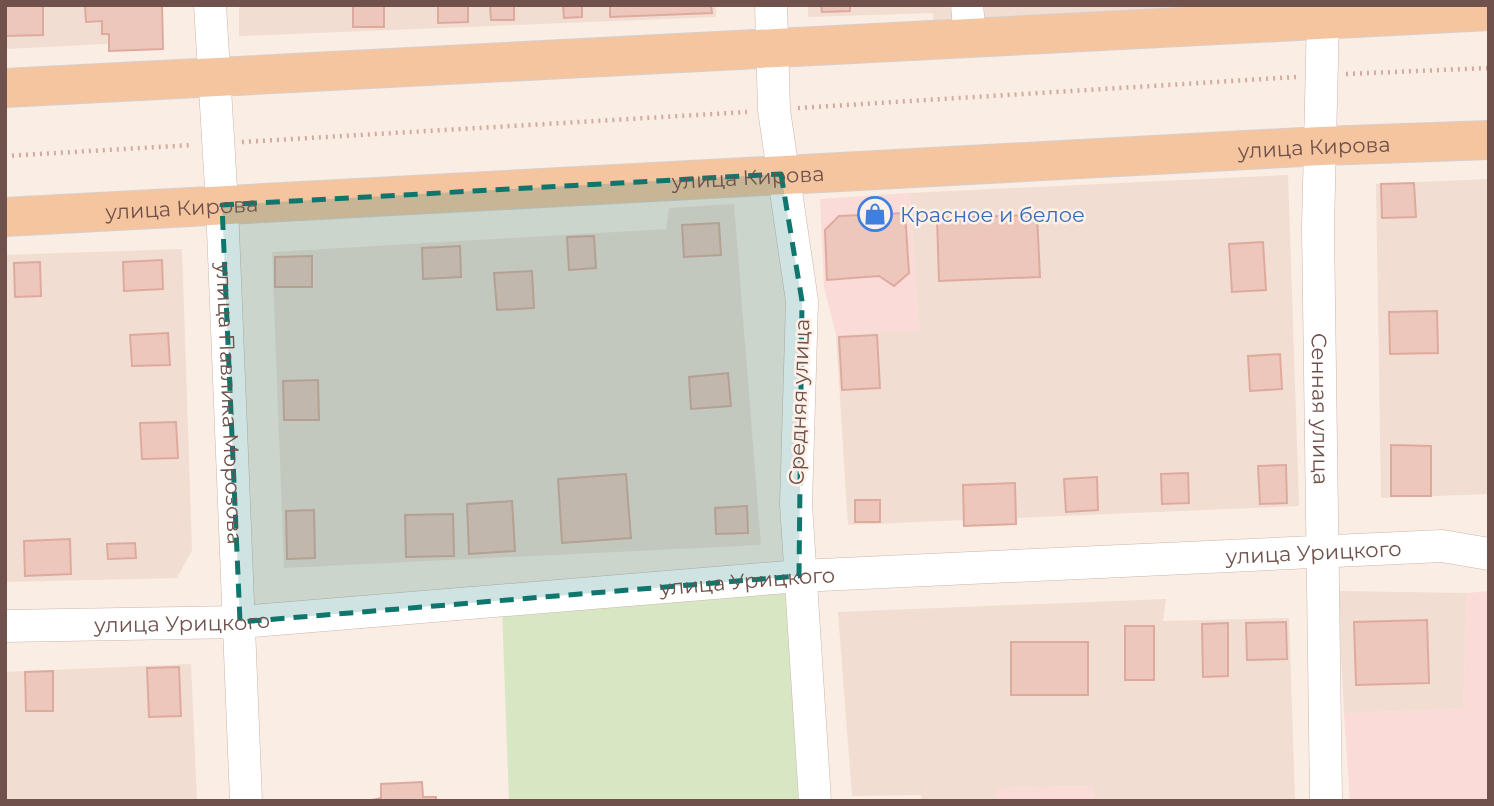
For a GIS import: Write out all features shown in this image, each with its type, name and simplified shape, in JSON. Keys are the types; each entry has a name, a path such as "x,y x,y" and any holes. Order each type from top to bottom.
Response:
{"main road":[{"path":"5,88 771,47 969,21 1323,17 1474,9"},
{"name":"улица Кирова","path":"5,217 781,174 1489,140"}],"street":[{"name":"улица Павлика Морозова","path":"210,5 222,205 246,801"},
{"name":"Средняя улица","path":"771,5 771,47 781,174 802,301 796,504 815,801"},
{"name":"Сенная улица","path":"1323,17 1318,228 1324,501 1321,553 1326,801"},
{"name":"улица Урицкого","path":"5,626 240,622 799,576 1442,546 1489,554"}],"highlighted area":[{"path":"781,174 802,301 799,576 240,622 222,205"}],"shaded area":[{"path":"5,5 162,5 164,41 5,49"},
{"path":"239,5 716,5 716,17 239,36"},
{"path":"808,5 1333,5 933,28 933,13 808,17"},
{"path":"1288,175 1299,506 848,525 836,335 919,330 910,193"},
{"path":"1489,179 1489,494 1381,498 1376,184"},
{"path":"910,193 919,331 836,335 824,287 820,199"},
{"path":"734,204 761,545 284,568 272,252 666,229 669,208"},
{"path":"182,249 192,550 177,578 5,582 5,255"},
{"path":"1338,591 1467,593 1463,709 1344,713"},
{"path":"1489,591 1489,801 1350,801 1344,713 1463,709 1467,593"},
{"path":"1166,599 1163,621 1289,618 1295,800 1094,801 1093,786 998,788 997,801 922,801 921,795 852,796 838,612"},
{"path":"191,664 197,801 5,801 5,672"},
{"path":"1093,786 1094,801 997,801 997,788"}],"green space":[{"path":"788,591 801,801 509,801 502,610"}],"building":[{"path":"5,5 43,5 43,35 5,36"},
{"path":"85,5 162,5 163,49 109,51 109,34 102,34 102,21 86,22"},
{"path":"353,5 384,5 384,27 353,27"},
{"path":"438,5 468,5 468,22 438,23"},
{"path":"490,5 514,5 514,20 491,20"},
{"path":"563,5 582,5 582,17 564,18"},
{"path":"610,5 711,5 712,13 610,17"},
{"path":"821,5 850,5 850,11 822,12"},
{"path":"1414,183 1416,217 1382,218 1381,184"},
{"path":"905,213 909,273 894,286 879,276 827,280 825,230 839,216"},
{"path":"1037,215 1040,277 939,281 937,218"},
{"path":"719,223 721,255 684,257 682,225"},
{"path":"594,236 596,268 569,270 567,237"},
{"path":"1263,242 1266,290 1232,292 1229,244"},
{"path":"460,246 461,277 423,279 422,248"},
{"path":"312,256 312,287 275,287 275,257"},
{"path":"162,260 163,289 124,291 123,262"},
{"path":"40,262 41,296 15,297 14,263"},
{"path":"532,271 534,308 497,310 494,273"},
{"path":"1437,311 1438,353 1390,354 1389,312"},
{"path":"168,333 170,365 132,366 130,335"},
{"path":"877,335 880,388 842,390 839,337"},
{"path":"1280,354 1282,389 1250,391 1248,356"},
{"path":"728,373 731,406 691,409 689,377"},
{"path":"318,380 319,420 284,420 283,381"},
{"path":"176,422 178,458 142,459 140,423"},
{"path":"1391,445 1431,446 1431,496 1391,496"},
{"path":"1286,465 1287,503 1260,504 1258,466"},
{"path":"1188,473 1189,503 1162,504 1161,474"},
{"path":"626,474 631,538 562,543 558,479"},
{"path":"1097,477 1098,510 1066,512 1064,479"},
{"path":"1015,483 1016,524 964,526 963,485"},
{"path":"855,500 880,500 880,522 855,522"},
{"path":"512,501 515,551 469,554 467,504"},
{"path":"747,506 748,533 716,534 715,508"},
{"path":"314,510 315,558 287,559 286,511"},
{"path":"453,514 454,556 406,557 405,515"},
{"path":"70,539 71,574 25,576 24,541"},
{"path":"135,543 136,558 108,559 107,544"},
{"path":"1427,620 1429,683 1356,685 1354,622"},
{"path":"1286,622 1287,659 1247,660 1246,623"},
{"path":"1228,623 1228,676 1203,677 1202,624"},
{"path":"1125,626 1154,626 1154,680 1125,680"},
{"path":"1011,642 1088,642 1088,695 1011,695"},
{"path":"179,667 181,716 149,717 147,668"},
{"path":"53,671 53,711 26,711 25,672"},
{"path":"422,782 423,797 436,797 436,801 368,801 381,798 381,784"}],"place":[{"name":"Красное и белое","path":"875,214"}]}
